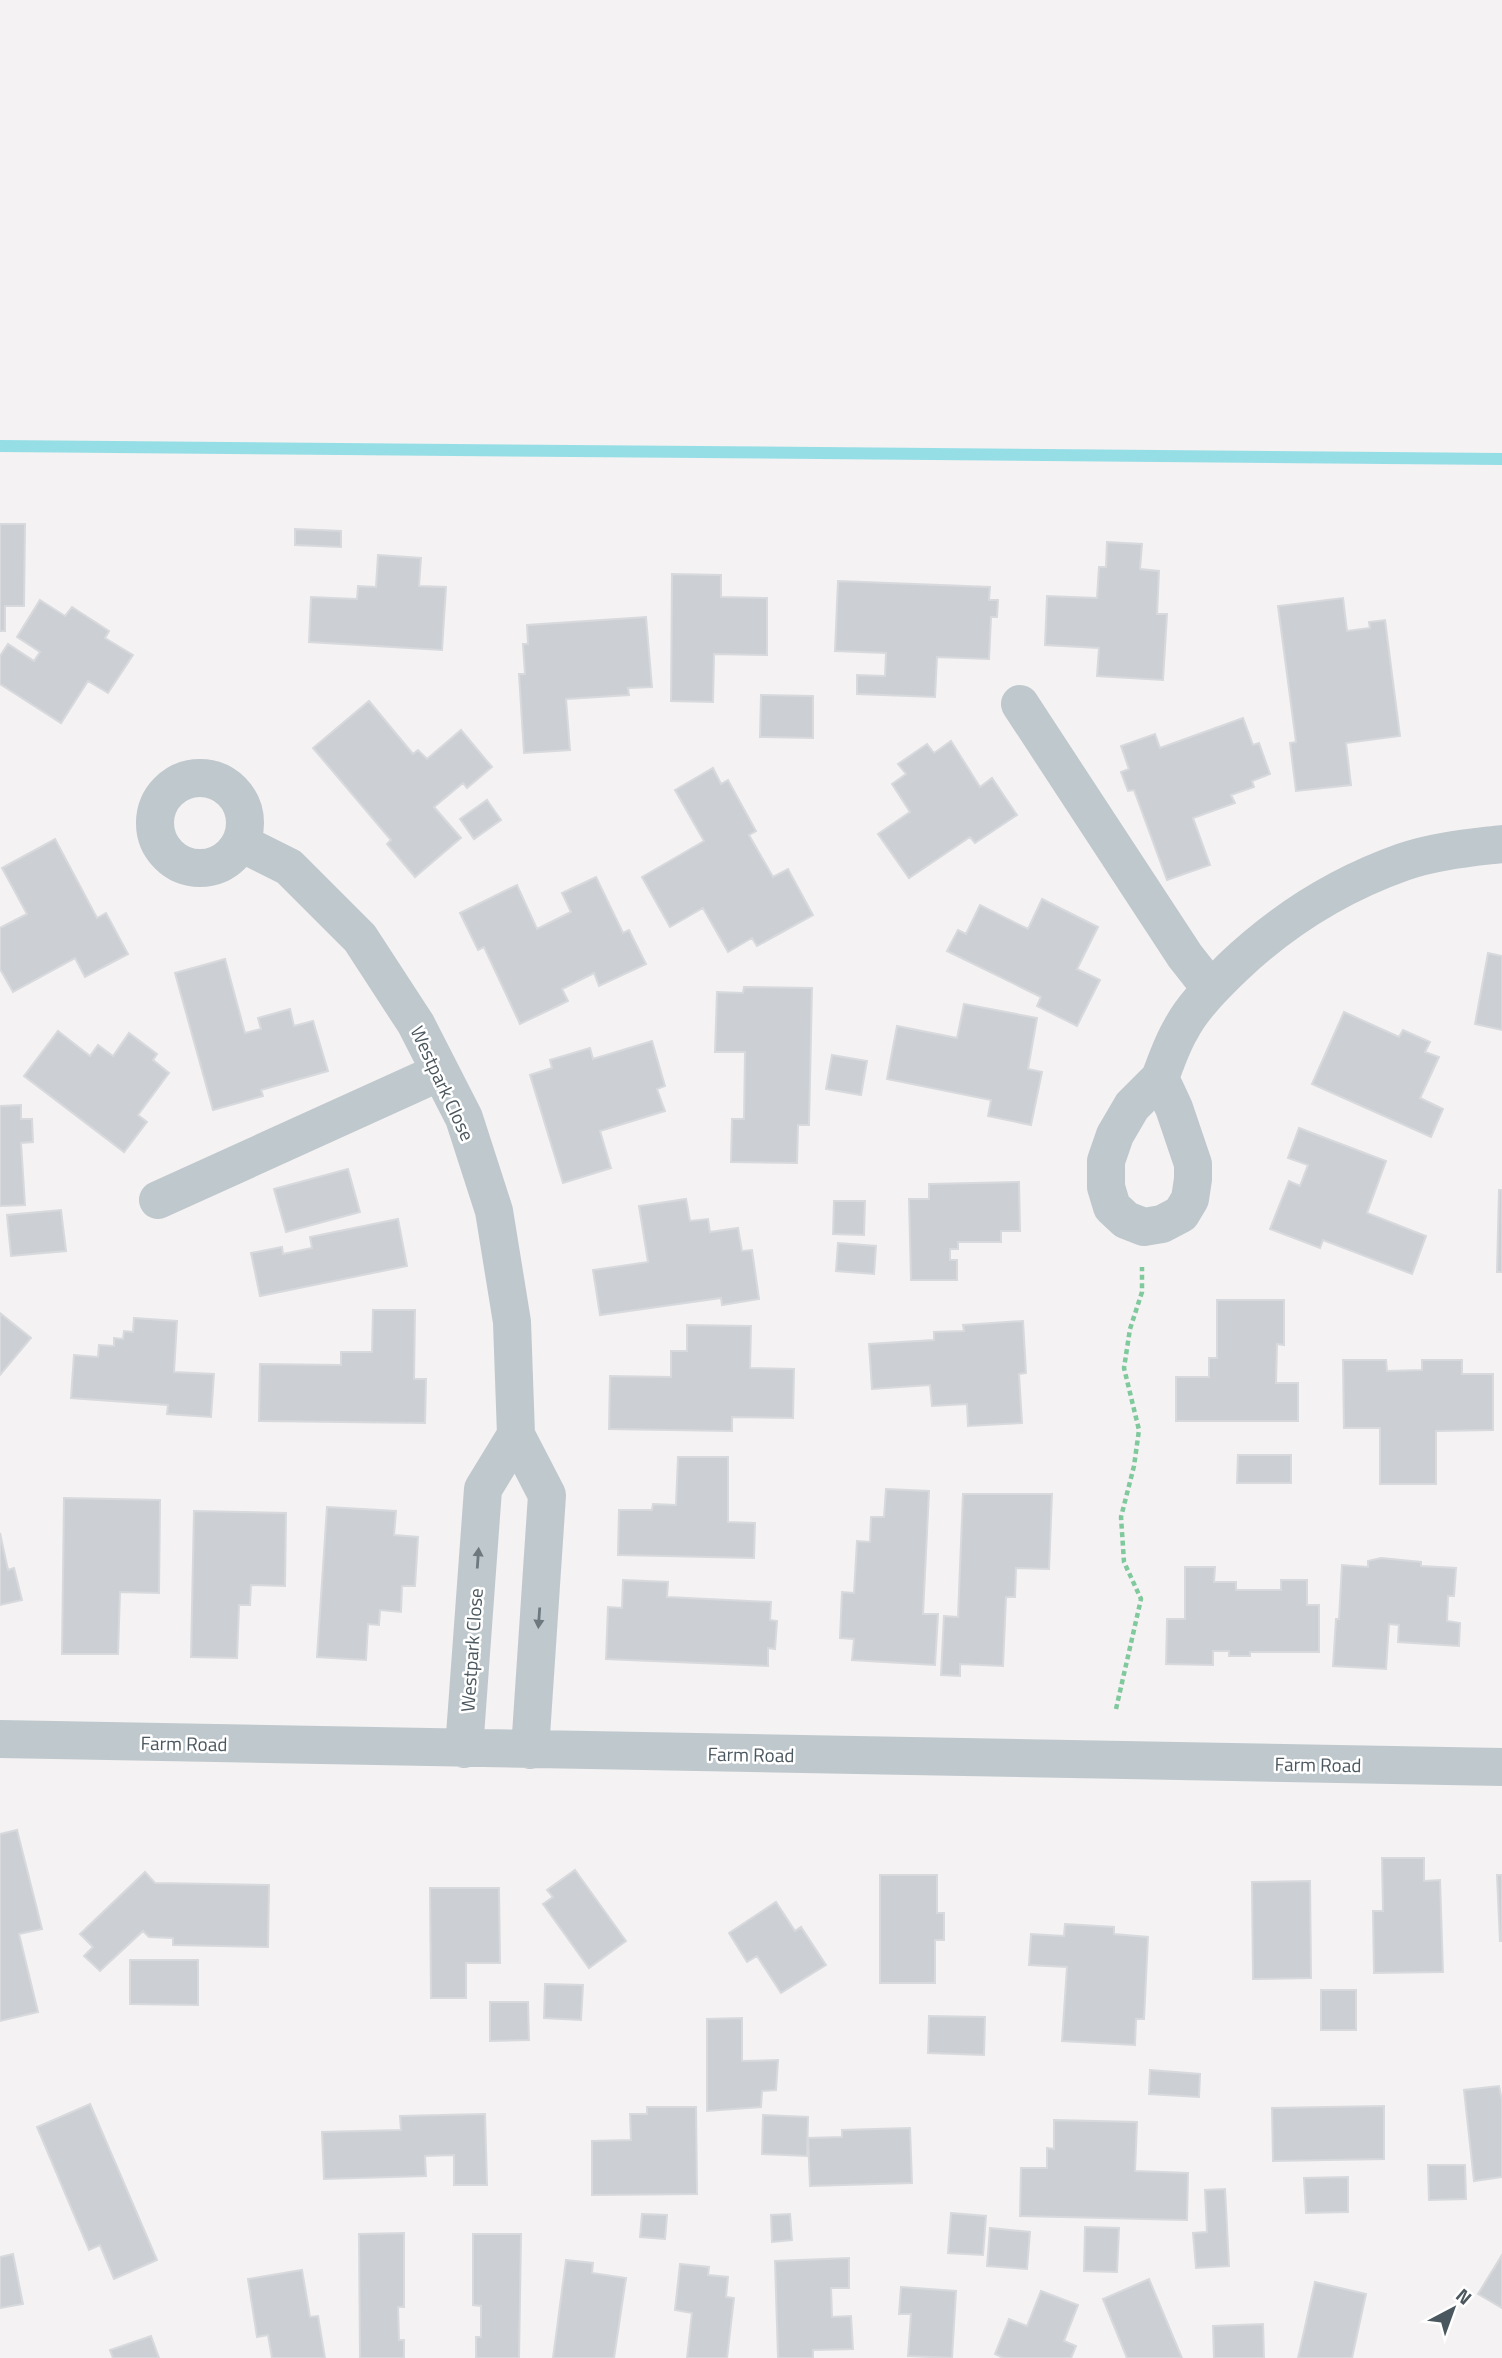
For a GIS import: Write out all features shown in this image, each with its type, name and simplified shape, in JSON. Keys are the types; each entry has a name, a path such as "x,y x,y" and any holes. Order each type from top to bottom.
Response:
{"street":[{"path":"1020,704 1185,956 1211,989"},
{"name":"Westpark Close","path":"241,843 289,867 360,938 416,1024 464,1118 494,1211 512,1322 516,1435 547,1495 530,1750"},
{"path":"1160,1078 1174,1108 1193,1164 1193,1179 1190,1199 1181,1214 1162,1224 1144,1227 1126,1220 1112,1207 1106,1187 1105,1161 1115,1135 1132,1106 1160,1078 1181,1027 1211,989 1281,925 1350,884 1404,862 1457,849 1502,844"},
{"path":"158,1200 440,1072"},
{"name":"Westpark Close","path":"464,1749 483,1489 516,1435"},
{"name":"Farm Road","path":"0,1739 1502,1767"}],"path":[{"path":"1116,1709 1141,1599 1124,1562 1121,1517 1134,1466 1139,1430 1124,1368 1130,1329 1142,1292 1144,1227"}],"building":[{"path":"0,524 25,524 24,606 5,606 5,631 0,631"},
{"path":"295,529 341,531 341,547 295,545"},
{"path":"1107,542 1142,544 1140,569 1159,571 1157,614 1167,614 1163,680 1097,676 1099,648 1045,645 1047,596 1097,598 1099,567 1106,567"},
{"path":"378,555 421,558 419,586 446,587 442,650 309,642 311,597 357,599 358,586 376,587"},
{"path":"672,574 721,575 721,597 767,598 767,655 714,654 713,702 671,701"},
{"path":"838,581 990,587 989,600 998,600 997,617 991,617 989,659 937,657 935,697 857,694 857,675 885,676 886,653 835,651"},
{"path":"1343,598 1347,631 1370,628 1369,622 1385,620 1400,736 1346,743 1351,785 1296,791 1290,743 1296,742 1278,606"},
{"path":"40,600 65,616 72,607 109,631 105,638 133,655 108,693 88,681 61,723 0,684 0,656 8,644 34,661 40,652 17,637"},
{"path":"646,617 652,687 628,688 629,695 566,699 570,750 524,753 519,674 525,674 523,644 528,644 527,625"},
{"path":"761,695 813,696 813,738 760,737"},
{"path":"369,701 413,754 418,750 427,759 461,730 492,767 467,788 463,783 434,807 461,838 415,877 387,844 391,840 313,748"},
{"path":"1243,718 1253,745 1259,743 1270,774 1252,781 1254,787 1231,795 1235,803 1193,818 1210,865 1167,880 1134,790 1128,791 1121,772 1129,769 1121,746 1155,734 1160,748"},
{"path":"951,741 980,787 992,778 1017,815 975,843 970,837 909,878 878,834 910,812 892,784 906,774 898,764 927,744 934,753"},
{"path":"713,768 721,784 728,780 756,831 749,835 773,877 788,869 813,915 757,946 752,938 728,952 703,908 670,927 642,877 704,841 675,790"},
{"path":"487,800 501,820 474,839 460,819"},
{"path":"55,839 97,918 106,913 128,954 85,977 75,958 13,992 0,969 0,928 27,914 2,868"},
{"path":"596,877 623,933 629,930 646,964 599,986 594,973 562,989 568,1001 520,1024 484,947 478,950 460,913 517,885 537,929 571,912 562,893"},
{"path":"1042,899 1098,927 1077,969 1100,980 1077,1026 1037,1006 1041,997 947,951 958,930 966,934 980,905 1028,929"},
{"path":"1488,953 1502,956 1502,1030 1475,1024"},
{"path":"225,959 245,1033 261,1029 258,1018 290,1009 294,1026 313,1021 328,1071 261,1090 263,1096 213,1110 175,973"},
{"path":"744,987 812,988 809,1125 798,1125 797,1163 731,1162 732,1119 744,1119 745,1052 715,1052 717,992 743,993"},
{"path":"964,1004 1037,1018 1028,1069 1042,1072 1031,1125 988,1116 991,1100 887,1079 897,1026 957,1038"},
{"path":"1344,1012 1399,1037 1403,1030 1430,1042 1425,1052 1439,1057 1420,1098 1443,1109 1431,1137 1312,1084"},
{"path":"58,1031 90,1056 98,1045 113,1056 129,1033 157,1054 153,1060 169,1073 138,1115 147,1122 124,1152 24,1076"},
{"path":"652,1041 665,1086 657,1089 665,1111 600,1131 611,1168 563,1183 530,1075 552,1068 550,1060 590,1048 593,1059"},
{"path":"832,1055 867,1061 861,1095 826,1089"},
{"path":"21,1105 21,1119 32,1119 33,1142 21,1143 25,1205 0,1206 0,1106"},
{"path":"1299,1128 1386,1161 1367,1213 1426,1236 1412,1274 1323,1240 1320,1248 1270,1229 1289,1181 1300,1186 1308,1165 1288,1158"},
{"path":"348,1169 360,1212 286,1232 274,1189"},
{"path":"1019,1182 1020,1231 1001,1231 1001,1242 958,1242 958,1249 950,1249 950,1260 957,1260 957,1280 911,1280 909,1199 929,1199 929,1184"},
{"path":"1499,1190 1502,1190 1502,1272 1497,1272"},
{"path":"686,1199 690,1221 708,1219 710,1232 738,1228 742,1251 752,1250 759,1299 722,1305 721,1298 600,1315 593,1270 648,1262 639,1206"},
{"path":"834,1201 865,1201 864,1235 833,1234"},
{"path":"61,1210 66,1251 11,1256 7,1215"},
{"path":"398,1219 407,1266 260,1296 251,1253 282,1247 283,1254 312,1248 310,1237"},
{"path":"838,1243 876,1246 874,1274 836,1271"},
{"path":"1217,1300 1284,1300 1284,1345 1277,1344 1276,1383 1298,1383 1298,1421 1176,1421 1176,1377 1209,1377 1209,1358 1217,1358"},
{"path":"373,1310 415,1310 414,1379 426,1379 425,1423 259,1421 260,1364 341,1365 341,1352 372,1352"},
{"path":"0,1313 31,1338 0,1375"},
{"path":"134,1318 177,1321 174,1372 214,1374 211,1417 167,1414 168,1405 71,1398 74,1355 98,1357 99,1345 114,1346 114,1338 123,1339 124,1331 133,1332"},
{"path":"1023,1321 1026,1373 1019,1374 1022,1423 968,1426 967,1404 932,1406 930,1385 872,1389 869,1344 934,1340 934,1332 964,1331 963,1325"},
{"path":"687,1325 751,1326 750,1368 794,1369 793,1418 732,1417 732,1431 609,1429 610,1376 671,1377 671,1351 687,1351"},
{"path":"1343,1360 1386,1360 1387,1371 1422,1370 1422,1360 1462,1360 1462,1374 1493,1374 1493,1430 1436,1431 1436,1484 1380,1484 1380,1428 1344,1428"},
{"path":"1238,1455 1291,1455 1291,1483 1237,1483"},
{"path":"678,1457 728,1457 728,1522 755,1523 754,1558 618,1555 619,1510 652,1510 653,1504 676,1505"},
{"path":"886,1489 929,1491 923,1614 938,1614 935,1665 852,1660 854,1639 840,1638 842,1592 854,1593 857,1541 870,1542 871,1517 884,1517"},
{"path":"963,1494 1052,1494 1049,1569 1016,1568 1015,1597 1006,1597 1003,1666 960,1664 960,1676 941,1675 944,1616 958,1617"},
{"path":"64,1498 160,1500 159,1593 120,1592 118,1654 62,1654"},
{"path":"327,1507 396,1511 394,1535 418,1537 415,1586 402,1586 401,1612 380,1610 379,1625 368,1624 366,1660 317,1657"},
{"path":"194,1511 286,1513 285,1586 251,1585 250,1605 239,1605 237,1658 191,1657"},
{"path":"0,1533 8,1570 14,1568 22,1600 0,1605"},
{"path":"1381,1558 1421,1562 1421,1566 1456,1568 1454,1596 1448,1596 1447,1621 1460,1623 1459,1646 1398,1642 1399,1625 1389,1624 1386,1669 1333,1666 1342,1565 1368,1567 1368,1561"},
{"path":"1185,1567 1215,1567 1214,1582 1236,1582 1236,1590 1281,1590 1281,1580 1307,1580 1307,1605 1319,1605 1319,1652 1250,1652 1250,1656 1229,1656 1229,1651 1213,1651 1213,1665 1166,1664 1167,1619 1185,1619"},
{"path":"623,1580 668,1582 667,1597 771,1602 770,1620 777,1621 775,1649 768,1648 768,1666 606,1659 608,1607 622,1608"},
{"path":"17,1830 42,1929 19,1934 38,2012 0,2021 0,1834"},
{"path":"1382,1858 1424,1858 1424,1881 1440,1880 1443,1972 1374,1973 1373,1911 1383,1911"},
{"path":"575,1870 626,1941 589,1968 543,1904 553,1897 547,1890"},
{"path":"145,1872 155,1883 269,1885 268,1947 173,1945 173,1938 149,1937 143,1931 100,1971 84,1956 93,1947 80,1934"},
{"path":"880,1875 937,1875 937,1913 944,1913 944,1940 935,1940 935,1983 880,1983"},
{"path":"1497,1875 1502,1875 1502,1941 1500,1941"},
{"path":"1310,1881 1311,1978 1253,1979 1252,1882"},
{"path":"430,1888 499,1888 500,1963 466,1963 466,1998 431,1998"},
{"path":"776,1902 795,1931 801,1927 826,1965 781,1993 757,1956 747,1962 729,1933"},
{"path":"1065,1924 1114,1927 1114,1934 1148,1937 1144,2019 1136,2019 1135,2045 1062,2041 1067,1967 1029,1965 1031,1934 1064,1936"},
{"path":"130,1960 198,1960 198,2005 130,2004"},
{"path":"545,1984 583,1985 581,2020 544,2018"},
{"path":"1321,1990 1356,1990 1356,2030 1321,2030"},
{"path":"490,2002 528,2002 529,2040 490,2041"},
{"path":"929,2016 985,2017 984,2055 928,2053"},
{"path":"742,2018 742,2061 778,2060 776,2090 762,2091 761,2107 707,2111 707,2019"},
{"path":"1150,2070 1200,2074 1199,2097 1149,2094"},
{"path":"1499,2086 1502,2100 1502,2177 1474,2181 1464,2090"},
{"path":"90,2104 157,2260 114,2279 100,2245 89,2250 37,2127"},
{"path":"1384,2106 1384,2159 1273,2161 1272,2108"},
{"path":"647,2107 696,2107 697,2194 592,2195 592,2141 631,2140 630,2114 647,2114"},
{"path":"485,2114 487,2185 454,2185 454,2155 425,2156 426,2176 324,2179 322,2132 401,2130 400,2116"},
{"path":"763,2115 808,2117 807,2156 762,2154"},
{"path":"1054,2120 1137,2122 1135,2171 1188,2173 1187,2220 1020,2216 1021,2168 1047,2168 1047,2148 1054,2149"},
{"path":"910,2128 912,2183 810,2186 808,2138 842,2137 842,2130"},
{"path":"1428,2165 1465,2165 1466,2199 1429,2200"},
{"path":"1348,2177 1348,2212 1306,2213 1304,2178"},
{"path":"1225,2189 1229,2266 1196,2268 1193,2233 1207,2232 1205,2190"},
{"path":"951,2213 986,2216 983,2255 948,2253"},
{"path":"642,2214 667,2215 665,2239 640,2237"},
{"path":"790,2214 792,2240 772,2242 771,2215"},
{"path":"1085,2227 1119,2228 1117,2272 1084,2271"},
{"path":"990,2228 1030,2232 1027,2269 987,2266"},
{"path":"404,2233 404,2307 398,2307 399,2340 404,2340 404,2358 360,2358 359,2234"},
{"path":"473,2234 521,2234 519,2358 476,2358 476,2337 481,2337 481,2306 473,2305"},
{"path":"13,2254 23,2304 0,2308 0,2257"},
{"path":"1502,2255 1502,2308 1478,2294"},
{"path":"849,2258 849,2288 831,2288 832,2317 851,2316 853,2349 813,2350 813,2358 778,2358 775,2261"},
{"path":"566,2260 593,2263 592,2273 626,2278 614,2358 553,2358"},
{"path":"680,2264 709,2267 708,2275 728,2277 726,2297 734,2298 727,2358 687,2358 692,2313 675,2310"},
{"path":"302,2270 310,2317 318,2316 325,2358 272,2358 268,2335 257,2337 248,2279"},
{"path":"1149,2279 1182,2358 1127,2358 1103,2299"},
{"path":"1315,2282 1366,2294 1352,2358 1298,2358"},
{"path":"901,2287 956,2291 952,2358 908,2356 911,2314 899,2314"},
{"path":"1041,2291 1078,2305 1064,2341 1076,2346 1071,2358 1003,2358 995,2354 1009,2319 1027,2326"},
{"path":"1263,2324 1264,2358 1214,2358 1213,2326"},
{"path":"151,2336 159,2358 113,2358 110,2350"}],"waterway":[{"path":"0,446 1502,459"}]}
